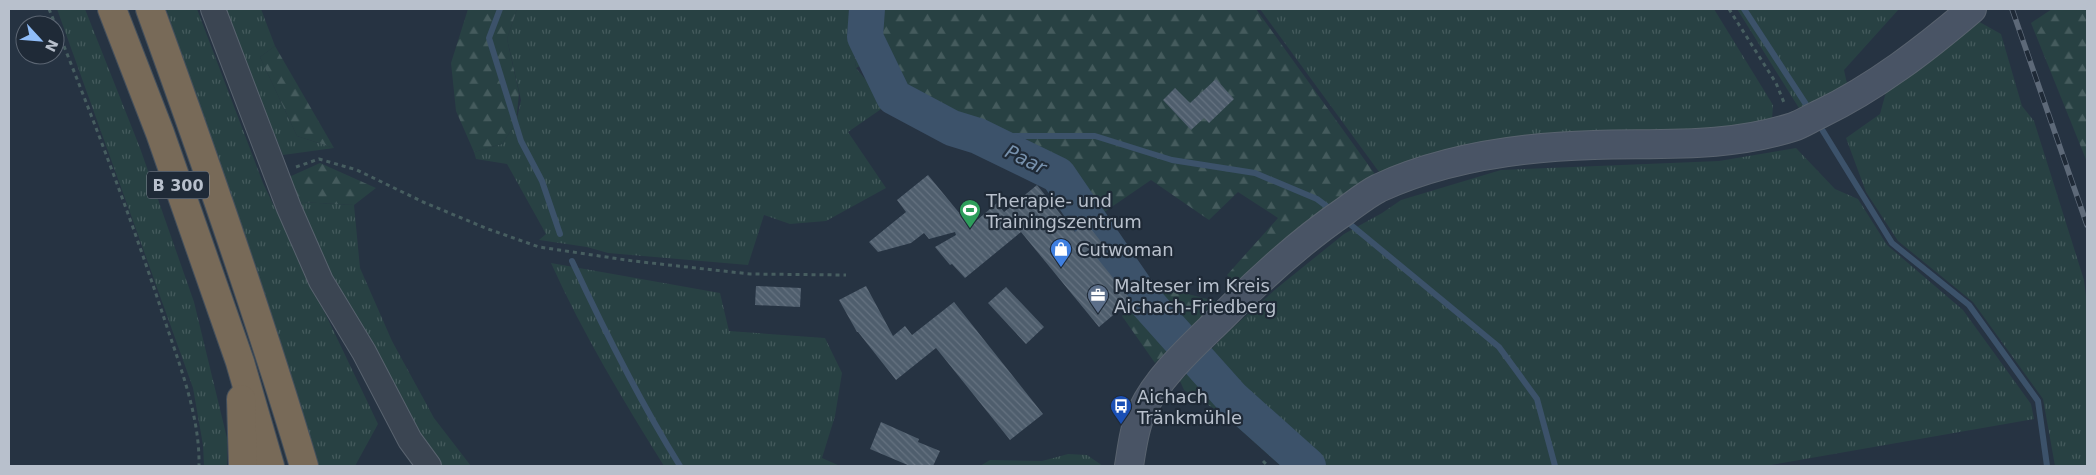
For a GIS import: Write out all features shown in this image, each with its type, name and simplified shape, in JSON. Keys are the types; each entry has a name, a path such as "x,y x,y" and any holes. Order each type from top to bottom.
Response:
{"highway":[{"name":"B 300","path":"112,9 160,133 240,362 270,466"},
{"name":"B 300","path":"150,9 224,215 304,466"},
{"path":"240,362 243,466"}],"street":[{"path":"213,9 289,208 321,281 364,352 410,440 428,466"},
{"path":"1129,466 1136,428 1142,412 1153,392 1178,363 1264,274 1328,222 1377,189 1413,174 1448,163 1516,150 1592,145 1734,141 1794,127 1840,104 1896,70 1972,9"}],"path":[{"path":"49,9 73,67 143,255 187,388 200,445 199,466"},
{"path":"1729,9 1776,83 1794,127"},
{"path":"276,173 319,159 357,170 423,202 480,226 539,247 633,261 750,274 846,275"},
{"path":"1262,461 1268,466"}],"green space":[{"path":"57,9 85,9 140,148 194,302 227,438 227,466 204,466 203,445 193,388 65,31 65,15 59,15"},
{"path":"166,9 197,9 263,183 378,424 355,466 314,466 242,229"},
{"path":"224,9 261,9 275,46 260,57 297,136 334,148 283,155"},
{"path":"468,9 517,9 507,39 519,93 516,123 502,144 474,152 456,111 451,63"},
{"path":"517,9 848,9 856,68 887,105 848,132 886,188 826,221 790,224 764,215 748,265 608,253 587,247 539,240 546,234 507,164 476,159 474,152 502,144 516,123 521,100 507,39"},
{"path":"848,9 1256,9 1377,177 1235,287 1227,275 1278,218 1238,192 1209,220 1151,180 1097,217 1072,172 1028,140 938,104 908,89 873,59 856,68"},
{"path":"1260,9 1714,9 1773,105 1772,120 1763,125 1382,176"},
{"path":"1737,9 1899,9 1844,70 1848,88 1802,113"},
{"path":"2052,9 2087,9 2087,162 2031,23"},
{"path":"1976,20 2001,34 2022,106 2034,121 2084,280 2087,304 2087,466 2055,466 2043,399 1973,302 1898,241 1866,192 1846,138 1880,114 1886,92"},
{"path":"275,46 334,148 297,136 260,57"},
{"path":"1796,148 1835,189 1858,199 1887,245 1963,310 2031,404 2034,419 1765,466 1281,466 1224,415 1184,390 1180,381 1228,332 1277,288 1344,234 1401,200 1501,170 1719,161"},
{"path":"320,163 376,188 354,205 300,202 289,177"},
{"path":"300,202 354,205 360,268 392,341 434,418 471,466 442,466 407,414 319,251"},
{"path":"551,263 720,293 729,331 825,338 842,373 835,416 822,458 840,466 664,466 590,341"},
{"path":"1149,284 1219,302 1155,363 1122,316"},
{"path":"1068,454 1087,455 1103,466 980,466 990,460 1042,461"}],"building":[{"path":"1216,79 1234,99 1209,123 1204,118 1191,130 1163,100 1175,88 1190,103"},
{"path":"928,175 970,226 997,203 1004,212 1037,185 1075,232 1086,223 1103,244 1093,253 1131,300 1099,327 1021,232 965,278 952,264 950,265 935,247 956,235 955,232 929,239 924,233 911,243 878,252 869,242 906,212 897,200"},
{"path":"756,286 801,288 800,307 755,305"},
{"path":"866,286 893,336 905,326 912,335 954,302 1043,414 1010,440 936,348 896,380 857,332 839,300"},
{"path":"1006,287 1044,327 1026,344 988,303"},
{"path":"881,422 919,439 918,442 940,451 933,466 910,466 870,449"}],"waterway":[{"path":"500,9 489,38 521,141 542,181 560,234"},
{"name":"Paar","path":"867,9 865,37 894,97 952,128 978,136 1058,175 1140,295 1232,398 1308,466"},
{"path":"1744,9 1811,112"},
{"path":"1818,123 1892,243 1969,305 2038,401 2047,466"},
{"path":"978,136 1095,136 1172,160 1255,173 1317,199 1333,211"},
{"path":"1345,220 1499,347 1537,399 1555,466"},
{"path":"572,261 623,365 650,416 680,466"}],"railway":[{"path":"2012,9 2087,225"}],"place":[{"name":"Therapie- und Trainingszentrum","path":"970,229"},
{"name":"Cutwoman","path":"1061,268"},
{"name":"Malteser im Kreis Aichach-Friedberg","path":"1098,314"},
{"name":"Aichach Tränkmühle","path":"1121,425"}]}
